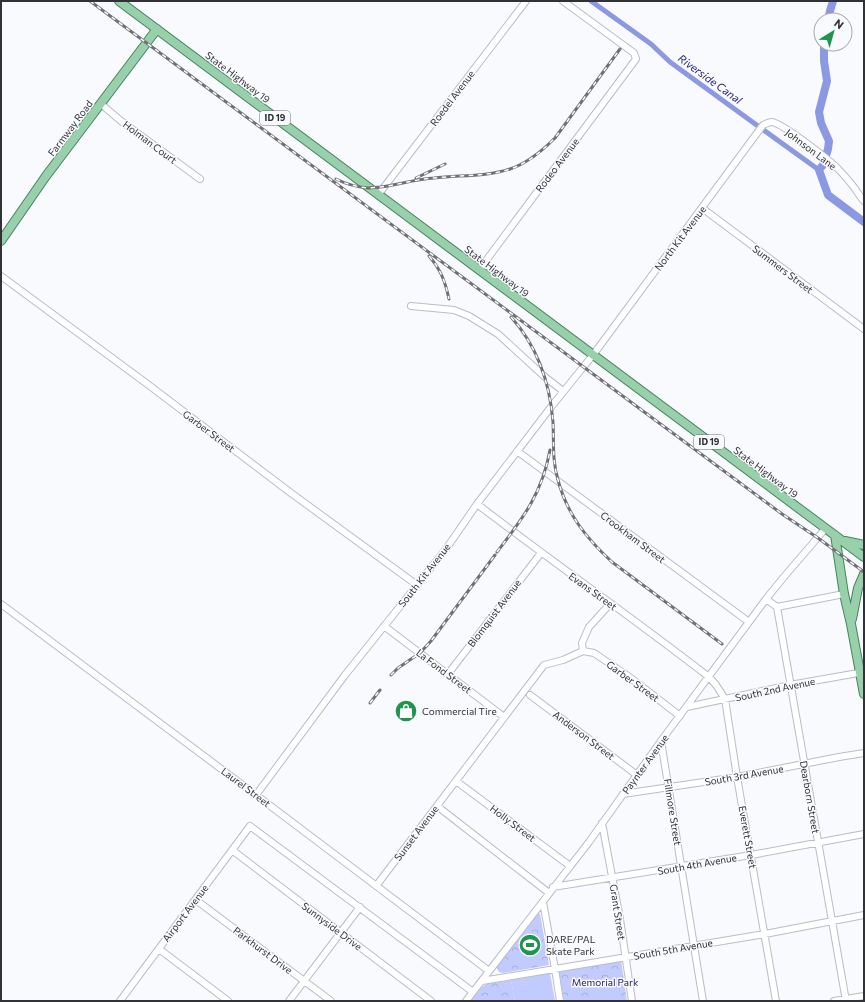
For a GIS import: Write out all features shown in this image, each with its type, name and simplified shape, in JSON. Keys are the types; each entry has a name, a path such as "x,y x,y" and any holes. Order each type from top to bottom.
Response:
{"main road":[{"name":"State Highway 19","path":"119,1 864,557"},
{"name":"Farmway Road","path":"1,241 46,176 157,29"},
{"path":"835,535 844,594 862,672 864,694"},
{"path":"842,540 864,545"},
{"path":"851,624 858,588 864,574"}],"street":[{"name":"Roedel Avenue","path":"378,195 526,1"},
{"name":"Rodeo Avenue","path":"479,270 636,59 634,53 563,1"},
{"name":"Holman Court","path":"101,104 200,179"},
{"name":"Johnson Lane","path":"766,124 773,122 792,133 820,154 838,169 864,201"},
{"name":"North Kit Avenue","path":"592,355 759,131 766,124"},
{"name":"Summers Street","path":"702,208 864,329"},
{"name":"Garber Street","path":"1,276 417,585"},
{"path":"411,306 454,310 469,316 498,334 545,377 563,391"},
{"name":"South Kit Avenue","path":"256,794 345,675 446,549 477,504 592,355"},
{"name":"Crookham Street","path":"518,451 749,622"},
{"name":"Evans Street","path":"477,504 709,677"},
{"name":"Paynter Avenue","path":"466,1001 570,866 766,599 825,529"},
{"name":"Blomquist Avenue","path":"448,674 541,553"},
{"path":"766,599 777,607 844,594"},
{"name":"Laurel Street","path":"1,604 256,794 489,972"},
{"path":"583,651 582,643 589,627 610,604"},
{"name":"Dearborn Street","path":"777,607 846,1000"},
{"name":"La Fond Street","path":"384,626 504,717"},
{"name":"Garber Street","path":"583,651 594,653 628,676 680,716"},
{"name":"Sunset Avenue","path":"376,886 544,665 563,660 583,651"},
{"name":"South 2nd Avenue","path":"687,707 790,685 862,672"},
{"name":"Everett Street","path":"709,677 725,699 776,1001"},
{"name":"Anderson Street","path":"530,694 637,775"},
{"name":"Fillmore Street","path":"661,742 704,1001"},
{"name":"South 3rd Avenue","path":"623,794 737,776 864,753"},
{"name":"Holly Street","path":"456,781 570,866"},
{"path":"437,806 551,890"},
{"name":"Grant Street","path":"602,823 620,919 632,1001"},
{"name":"Airport Avenue","path":"123,1000 250,826 360,908"},
{"name":"South 4th Avenue","path":"551,890 864,834"},
{"name":"Sunnyside Drive","path":"232,850 431,1001"},
{"name":"Parkhurst Drive","path":"196,900 331,1001"},
{"path":"543,902 560,1001"},
{"path":"289,1001 360,908 473,992"},
{"name":"South 5th Avenue","path":"482,981 765,934 864,915"},
{"path":"159,949 228,1001"},
{"path":"834,1001 864,996"}],"green space":[{"name":"Memorial Park","path":"537,913 540,914 549,965 503,973 499,972 497,968 498,964"},
{"name":"DARE/PAL Skate Park","path":"534,930 539,959 508,965 508,963"},
{"name":"Memorial Park","path":"621,960 627,1001 564,1001 559,972"},
{"path":"550,973 555,1001 515,1001 511,980"},
{"path":"511,980 515,1001 470,1001 486,984"},
{"path":"617,984 620,1001 595,1001 593,988"}],"waterway":[{"name":"Riverside Canal","path":"591,1 651,44 670,62 819,170"},
{"path":"830,12 833,1"},
{"path":"824,52 827,81 819,112 821,123 829,141 823,165 819,170 828,195 864,222"}],"railway":[{"path":"90,1 782,514 864,572"},
{"path":"336,179 352,185 370,188 443,177 501,172 517,166 534,156 555,138 620,49"},
{"path":"416,178 445,164"},
{"path":"429,256 437,266 442,276 449,299"},
{"path":"511,317 528,340 541,366 549,394 553,422 556,473 572,515 594,544 612,562 722,644"},
{"path":"497,552 515,528 537,493 550,450"},
{"path":"391,675 398,668 420,653 431,641 495,555"},
{"path":"370,703 380,690"}],"place":[{"name":"Commercial Tire","path":"406,711"},
{"name":"DARE/PAL Skate Park","path":"530,945"}]}
